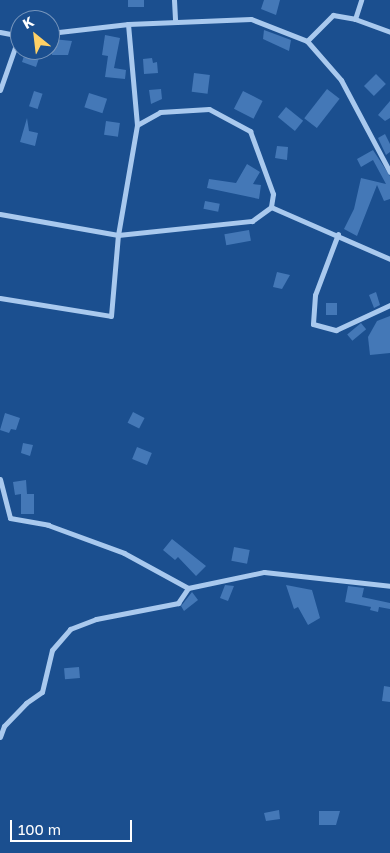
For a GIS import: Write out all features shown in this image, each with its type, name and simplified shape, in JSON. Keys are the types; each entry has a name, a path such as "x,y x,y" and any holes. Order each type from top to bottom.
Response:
{"street":[{"path":"174,0 175,21"},
{"path":"355,18 362,0"},
{"path":"307,41 334,15 355,18 390,32"},
{"path":"60,32 128,24 251,19 307,41 341,80 390,172"},
{"path":"0,298 111,316 118,235 137,125 128,24"},
{"path":"0,90 11,60"},
{"path":"0,214 118,235 252,221 271,207 273,194 250,131 209,109 160,112 137,125"},
{"path":"271,207 338,234 390,259"},
{"path":"338,234 315,295 313,324 336,330 390,305"},
{"path":"0,479 10,518 48,525 124,553 188,588 264,572 390,586"},
{"path":"0,737 4,726 26,703 42,692 52,650 70,628 96,619 178,603 188,588"}],"building":[{"path":"128,0 144,0 144,7 128,7"},
{"path":"264,0 280,0 276,15 261,9"},
{"path":"264,30 291,40 289,51 263,39"},
{"path":"105,35 120,38 114,68 126,70 125,79 105,77 108,56 102,55"},
{"path":"60,40 72,41 68,55 60,55"},
{"path":"152,58 153,63 157,62 158,73 144,74 143,59"},
{"path":"23,60 38,60 36,67 22,62"},
{"path":"194,73 210,75 208,94 192,92"},
{"path":"376,74 386,84 374,96 364,86"},
{"path":"161,89 162,99 151,104 149,90"},
{"path":"327,89 340,99 317,128 304,118"},
{"path":"34,91 43,94 38,109 29,106"},
{"path":"243,91 263,101 254,119 234,109"},
{"path":"89,93 107,99 102,113 84,107"},
{"path":"390,101 390,118 385,121 378,115"},
{"path":"286,107 303,121 295,131 278,117"},
{"path":"27,118 29,131 38,133 35,146 20,142"},
{"path":"106,121 120,123 118,137 104,135"},
{"path":"385,134 390,144 390,152 386,155 378,138"},
{"path":"277,146 288,147 287,160 275,158"},
{"path":"373,150 390,176 390,199 384,201 377,185 357,236 344,229 354,209 361,178 386,184 373,160 361,167 357,159"},
{"path":"247,164 260,172 253,184 261,185 259,199 207,188 209,179 236,183"},
{"path":"205,201 220,204 218,212 203,209"},
{"path":"249,230 251,241 226,245 224,234"},
{"path":"277,272 290,275 282,289 273,287"},
{"path":"376,292 380,305 374,308 369,295"},
{"path":"326,303 337,303 337,315 326,315"},
{"path":"390,316 390,353 370,355 368,337 377,321"},
{"path":"361,323 366,329 352,341 347,335"},
{"path":"133,412 145,418 139,429 128,423"},
{"path":"5,413 20,418 16,430 11,429 9,433 0,430"},
{"path":"23,443 33,445 30,456 21,453"},
{"path":"137,447 152,453 147,465 132,459"},
{"path":"26,480 27,494 34,494 34,514 21,514 21,494 15,495 13,482"},
{"path":"172,539 206,566 196,576 178,557 175,560 163,550"},
{"path":"234,547 250,550 247,564 231,561"},
{"path":"225,585 234,586 228,601 220,598"},
{"path":"286,585 312,590 320,618 308,625 298,607 294,609"},
{"path":"348,586 364,588 362,597 390,603 390,609 379,607 378,612 370,610 371,607 345,602"},
{"path":"192,592 198,600 184,611 181,606"},
{"path":"79,667 80,678 65,679 64,668"},
{"path":"384,686 390,687 390,702 382,701"},
{"path":"279,810 280,819 266,821 264,813"},
{"path":"319,811 340,811 336,825 319,825"}]}
